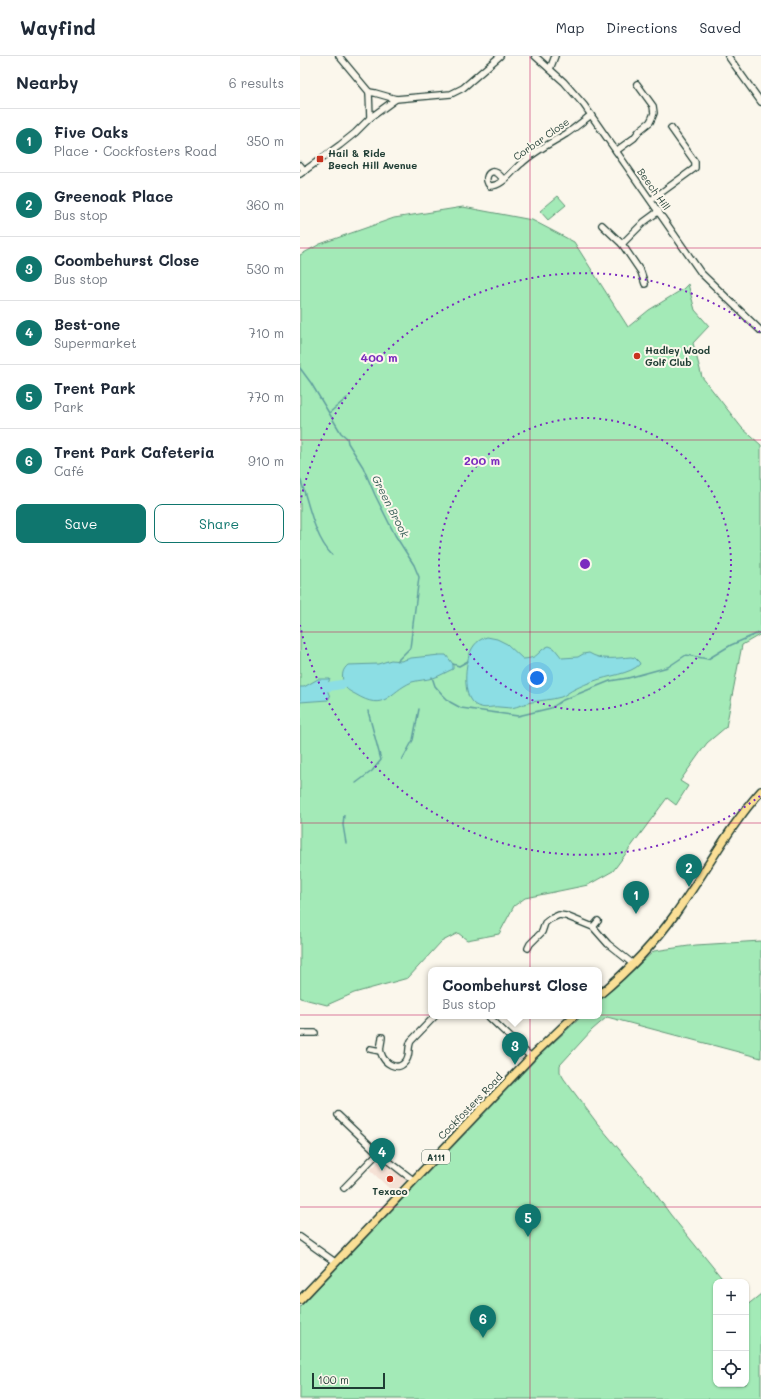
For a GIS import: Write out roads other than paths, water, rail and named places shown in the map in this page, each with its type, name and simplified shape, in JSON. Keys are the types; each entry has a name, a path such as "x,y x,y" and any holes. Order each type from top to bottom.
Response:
{"main road":[{"path":"602,992 633,964 676,914 745,811 761,791"},
{"name":"Cockfosters Road","path":"300,1300 531,1057 571,1019"}],"street":[{"path":"339,56 369,92 370,118"},
{"path":"369,92 396,99 444,95 463,88 500,56"},
{"name":"Beech Hill","path":"536,56 575,94 591,115 701,273 761,331"},
{"path":"550,70 555,56"},
{"path":"728,56 761,102"},
{"path":"616,151 634,138 640,130 650,122 654,113 653,106 637,84"},
{"path":"300,165 302,173 350,137 370,118 396,99"},
{"name":"Corbar Close","path":"504,180 521,163 567,133 591,115"},
{"path":"651,200 695,168 695,162 671,128"},
{"path":"622,244 644,222 659,211"},
{"path":"602,225 622,244 641,272 645,284"},
{"path":"528,948 542,932 545,923 554,916 566,916 593,927 608,944 633,964"},
{"path":"593,927 598,921"},
{"path":"382,1037 380,1051 381,1055 392,1066 395,1067 402,1065 408,1058 408,1045 432,1019"},
{"path":"491,1019 531,1057"},
{"path":"300,1033 315,1033"},
{"path":"370,1049 380,1051"},
{"path":"338,1115 378,1153 413,1180"},
{"path":"344,1188 378,1153"},
{"path":"300,1237 335,1262"}],"water":[{"path":"487,637 497,639 507,644 523,659 536,656 549,646 554,648 562,658 578,657 589,653 594,656 604,658 631,657 635,658 640,664 631,670 599,679 554,699 529,703 511,708 483,708 475,705 468,694 466,687 466,672 468,659 472,648 477,642"},
{"path":"446,655 453,664 453,669 433,678 412,682 386,699 380,701 374,702 351,692 343,682 343,673 348,665 378,664 391,660 401,661 411,658"},
{"path":"318,679 330,679 326,687 330,697 328,700 300,702 300,687 304,687"}],"waterway":[{"name":"Green Brook","path":"300,368 311,383 341,433 347,438 348,443 363,467 395,535 414,565 419,577 410,648 397,661"},
{"path":"329,413 347,398"},
{"path":"300,478 316,529 332,555"},
{"path":"432,677 435,686 442,694 450,702 461,708 518,716 551,708 563,700 610,681 628,678 668,667 686,655 708,659 731,645 761,632"},
{"path":"453,664 459,666 468,661"},
{"path":"326,687 344,684"},
{"path":"402,760 413,740 419,709"},
{"path":"356,783 372,771 381,760 368,711"},
{"path":"344,815 343,825 346,843"}],"place":[{"name":"Hail & Ride Beech Hill Avenue","path":"320,159"},
{"name":"Hadley Wood Golf Club","path":"637,356"},
{"name":"Greenoak Place","path":"689,887"},
{"name":"Five Oaks","path":"636,914"},
{"name":"Coombehurst Close","path":"515,1065"},
{"name":"Best-one","path":"382,1171"},
{"name":"Texaco","path":"390,1179"},
{"name":"Trent Park","path":"528,1237"},
{"name":"Trent Park Cafeteria","path":"483,1338"}]}
